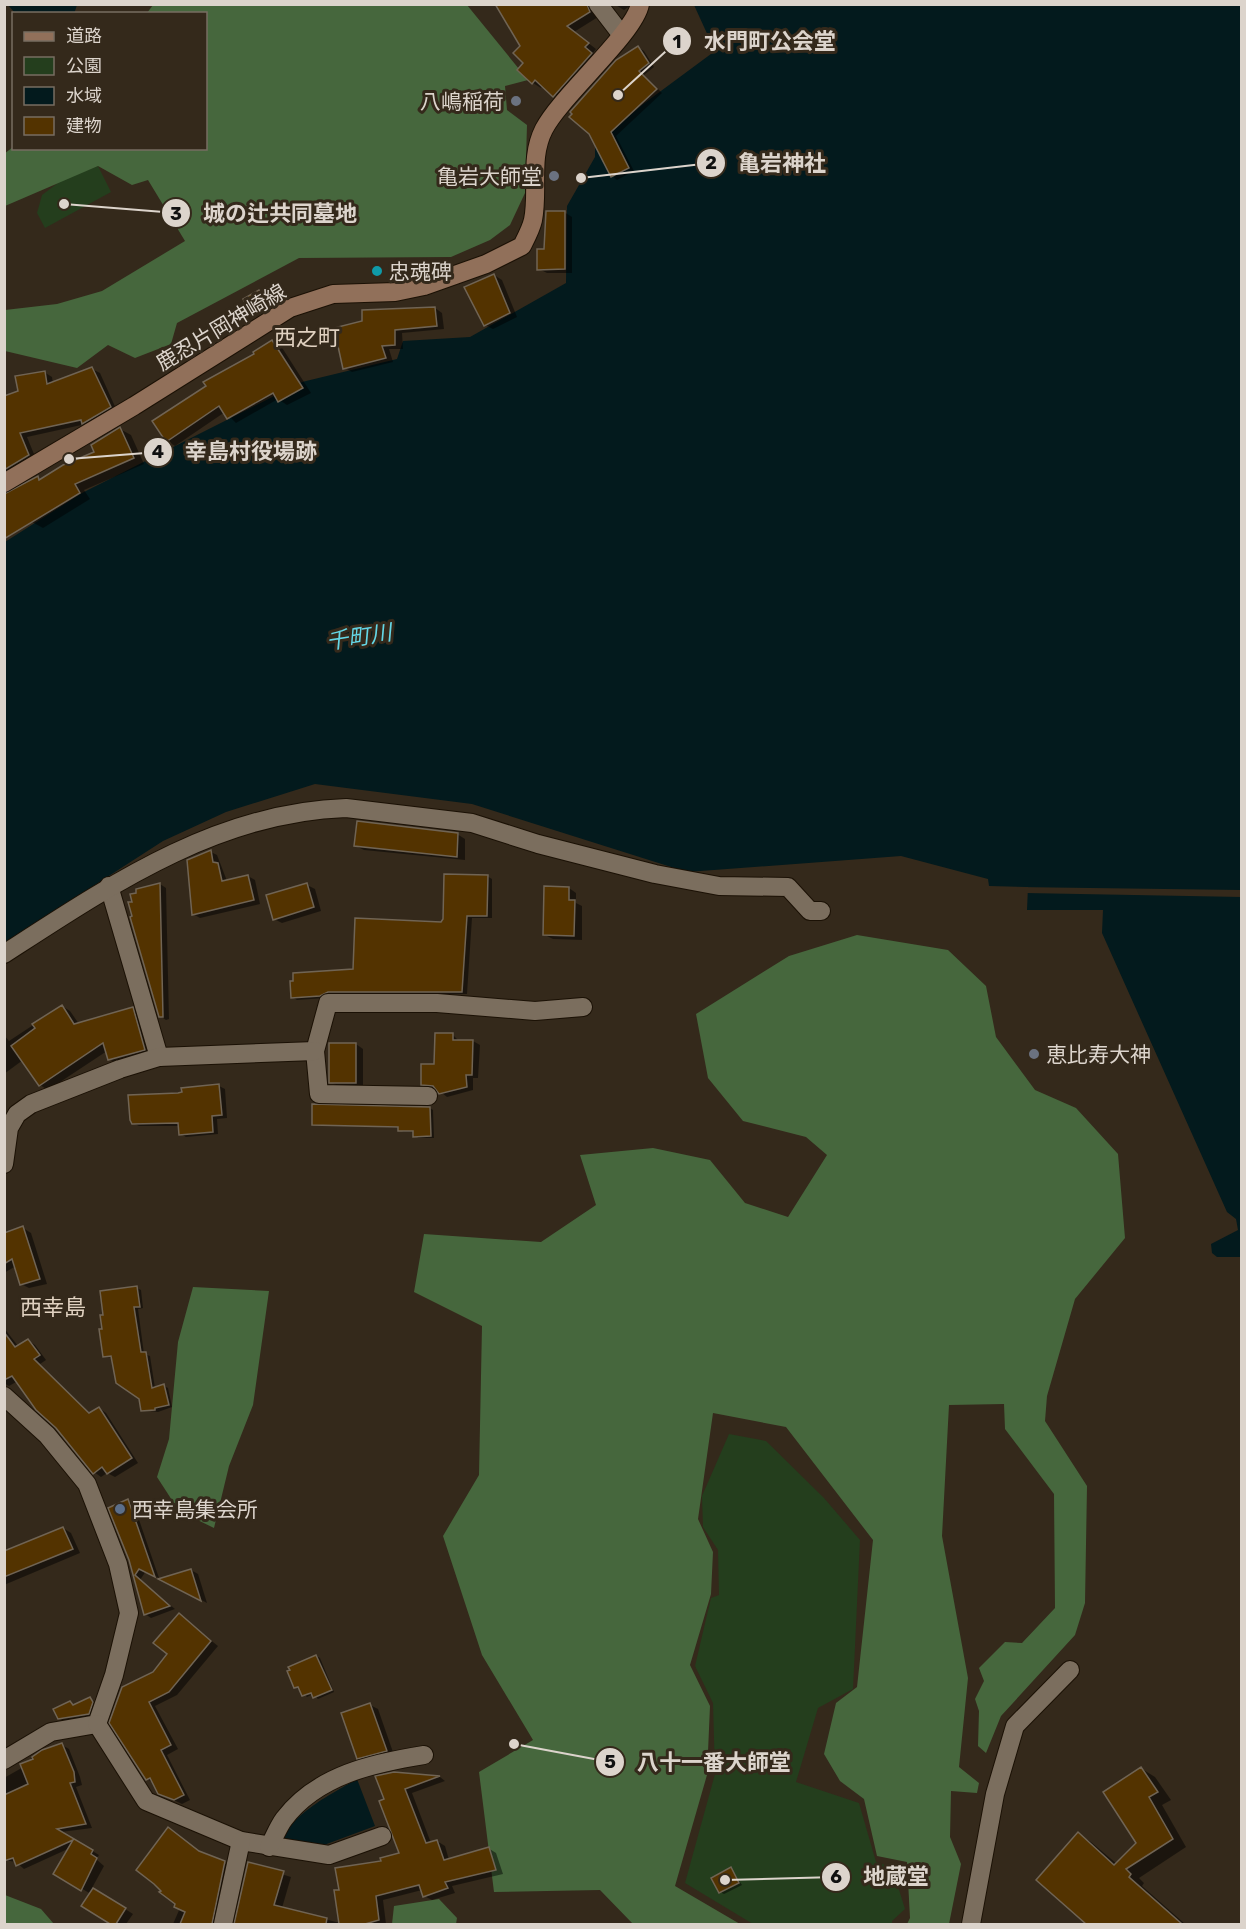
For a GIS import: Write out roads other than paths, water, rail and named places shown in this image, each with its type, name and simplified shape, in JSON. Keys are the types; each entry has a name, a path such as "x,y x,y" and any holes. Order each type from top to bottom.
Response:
{"main road":[{"name":"鹿忍片岡神崎線","path":"4,483 134,406 290,308 333,294 395,292 424,286 486,264 522,246 533,221 537,150 543,130 621,34 639,10 640,4"}],"street":[{"path":"597,4 621,34"},
{"path":"4,954 109,886 166,857 253,821 304,811 346,808 472,823 538,844 655,874 719,886 788,887 810,911 821,911"},
{"path":"109,886 159,1057"},
{"path":"428,1096 319,1094 315,1052 328,1003 437,1003 535,1011 583,1007"},
{"path":"4,1164 9,1128 17,1114 31,1104 120,1069 159,1057 315,1052"},
{"path":"4,1396 47,1435 87,1484 118,1564 129,1613 114,1675 97,1724"},
{"path":"971,1924 995,1794 1016,1726 1070,1670"},
{"path":"4,1760 51,1732 97,1724"},
{"path":"97,1724 146,1801 241,1841 328,1855 382,1836"},
{"path":"269,1847 284,1818 307,1797 345,1774 384,1761 424,1755"},
{"path":"223,1924 241,1841"}],"water":[{"path":"8,5 77,5 75,12 14,12"},
{"name":"千町川","path":"694,5 1241,5 1241,1257 1217,1257 1212,1253 1211,1244 1238,1230 1236,1219 1227,1212 1102,933 1103,910 1027,910 1028,887 989,886 988,879 901,856 687,872 472,804 315,784 226,812 163,841 5,943 5,542 82,493 302,382 397,359 403,341 470,337 566,283 567,206 595,157 595,145 642,105 715,51"},
{"path":"357,1779 375,1826 324,1845 284,1843 286,1833 302,1814"}],"place":[{"name":"水門町公会堂","path":"618,95"},
{"name":"八嶋稲荷","path":"516,101"},
{"name":"亀岩大師堂","path":"554,176"},
{"name":"亀岩神社","path":"581,178"},
{"name":"城の辻共同墓地","path":"64,204"},
{"name":"忠魂碑","path":"377,271"},
{"name":"幸島村役場跡","path":"69,459"},
{"name":"恵比寿大神","path":"1034,1054"},
{"name":"西幸島集会所","path":"120,1509"},
{"name":"八十一番大師堂","path":"514,1744"},
{"name":"地蔵堂","path":"725,1880"}],"district":[{"name":"西之町","path":"307,337"},
{"name":"西幸島","path":"53,1307"}]}
